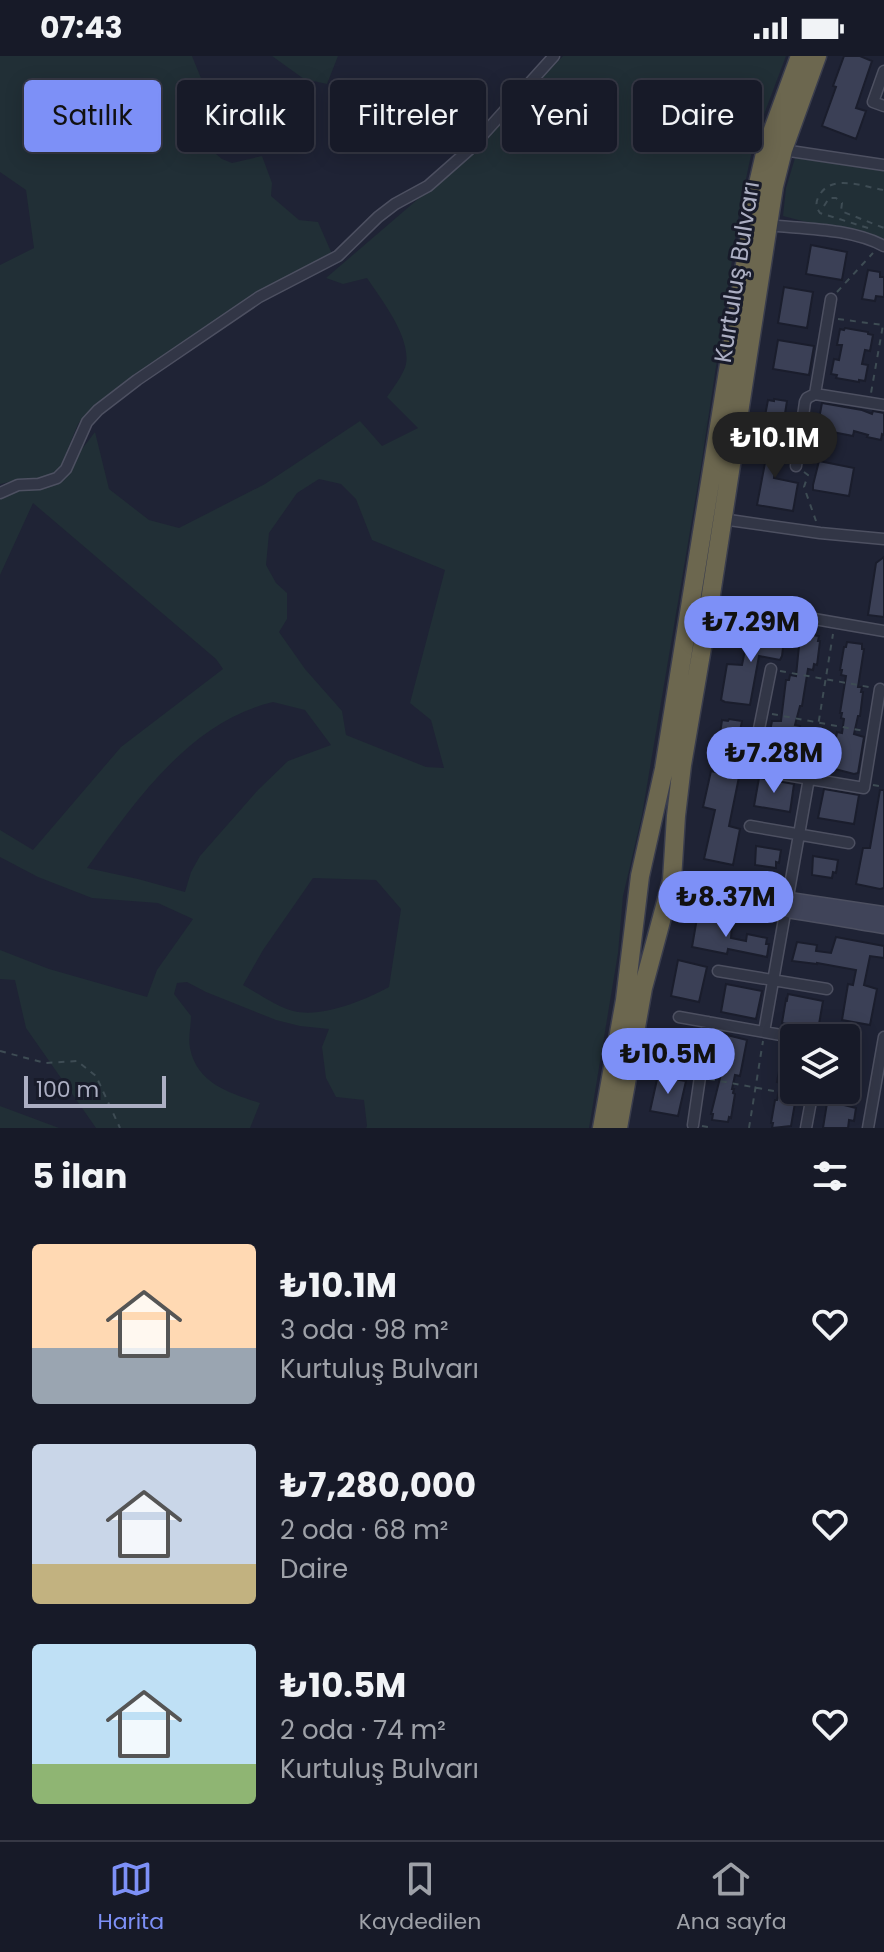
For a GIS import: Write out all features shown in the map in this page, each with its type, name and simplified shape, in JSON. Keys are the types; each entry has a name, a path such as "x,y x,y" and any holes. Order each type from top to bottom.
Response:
{"highway":[{"name":"Kurtuluş Bulvarı","path":"640,876 664,769 759,176 800,56"},
{"name":"Kurtuluş Bulvarı","path":"672,880 682,765 767,225 783,150 817,56"},
{"path":"602,1128 625,1000 640,876 654,873 672,880 643,988 618,1128"},
{"path":"637,896 649,903 667,901"}],"street":[{"path":"0,493 18,485 39,484 57,478 66,469 87,422 98,410 259,297 338,256 378,217 428,186 470,149 554,56"},
{"path":"884,71 873,102 884,106"},
{"path":"783,150 884,165"},
{"path":"767,225 852,235 882,246"},
{"path":"815,394 831,299"},
{"path":"796,466 807,398 815,394 884,405"},
{"path":"722,519 884,539"},
{"path":"710,601 884,631"},
{"path":"771,669 751,769 864,788 880,689"},
{"path":"764,1032 809,778"},
{"path":"750,826 849,843"},
{"path":"672,880 884,926"},
{"path":"667,901 786,905 884,914"},
{"path":"718,971 827,989"},
{"path":"679,1017 780,1035"},
{"path":"693,1125 708,1022"},
{"path":"868,1128 884,1037"},
{"path":"806,1128 810,1104"}],"path":[{"path":"872,230 820,213 818,197 827,186 837,182 884,190"},
{"path":"824,206 829,198 836,198 842,203 841,211 884,228"},
{"path":"831,299 882,246"},
{"path":"828,317 883,326 869,402"},
{"path":"796,466 808,475 804,487 820,533"},
{"path":"809,778 835,622"},
{"path":"771,669 880,689"},
{"path":"763,712 873,732"},
{"path":"749,1128 764,1032"},
{"path":"0,1051 45,1063 77,1061 96,1076 120,1128"},
{"path":"700,1077 780,1091"}],"shaded area":[{"path":"0,56 192,56 202,80 177,80 177,152 214,152 232,163 262,156 272,183 271,196 299,220 318,222 332,254 233,308 132,376 89,411 78,424 60,468 53,475 0,484 0,265 34,248 26,190 0,172"},
{"path":"272,56 338,56 327,84 304,79"},
{"path":"563,56 786,56 762,120 762,80 633,80 633,152 752,152 740,207 701,466 642,815 623,896 618,953 589,1128 366,1128 364,1100 336,1097 326,1078 322,1047 329,1029 276,1020 187,982 177,983 174,994 191,1016 189,1044 194,1060 207,1079 216,1085 260,1103 250,1128 96,1128 26,1028 15,980 0,979 0,950 49,969 147,997 157,970 193,919 158,903 92,898 38,877 0,857 0,830 33,850 121,747 223,669 216,659 33,503 0,575 0,498 18,489 56,483 95,432 109,489 149,520 179,528 265,484 360,421 382,446 418,428 387,397 403,372 406,353 400,330 387,307 367,278 343,284 326,278 469,152 486,152 486,134 502,118 502,152 617,152 617,80 539,80","holes":["319,479 341,484 356,499 372,540 445,570 410,703 431,720 444,768 426,767 346,735 342,711 305,669 279,632 287,619 287,593 276,583 266,565 269,533 297,493","273,702 305,710 331,745 288,761 258,790 200,856 185,892 87,868 145,792 190,746 215,727 243,712","313,878 376,880 401,909 389,987 342,1007 304,1013 274,1003 243,985 263,950"]},
{"path":"795,158 884,171 884,242 783,216 786,188"},
{"path":"0,1106 59,1128 0,1128"}],"building":[{"path":"844,56 860,56 872,61 856,108 866,111 856,139 822,126"},
{"path":"811,245 847,252 842,280 806,274"},
{"path":"868,270 880,272 880,277 884,277 884,297 876,296 875,301 862,299"},
{"path":"784,287 813,292 807,328 778,323"},
{"path":"840,329 873,335 870,351 865,350 862,364 868,365 865,381 836,378 837,375 831,374 834,359 839,360 842,345 837,345"},
{"path":"778,340 814,346 809,375 773,369"},
{"path":"768,400 787,401 783,426 764,421"},
{"path":"822,403 872,414 873,411 884,413 884,435 881,440 854,431 853,436 817,429"},
{"path":"762,439 781,440 774,478 798,483 793,511 757,505 765,463 758,460"},
{"path":"819,461 854,468 849,496 813,490"},
{"path":"884,557 884,617 868,615 876,563"},
{"path":"750,625 785,631 782,656 780,660 759,656 750,705 725,702 721,700 727,664 742,665"},
{"path":"804,634 819,636 820,641 817,665 814,664 813,670 808,669 802,706 795,725 800,726 794,761 765,757 772,721 781,721 786,680 790,675 796,676 799,646"},
{"path":"847,642 862,644 864,649 858,687 862,687 863,692 854,734 864,737 858,773 854,774 831,768 837,732 842,733 844,719 840,713 846,676 841,675 840,670"},
{"path":"722,720 742,721 737,746 719,741"},
{"path":"711,771 739,777 729,826 740,829 733,865 704,859 715,810 703,807"},
{"path":"759,778 794,784 790,812 754,806"},
{"path":"824,789 859,795 854,824 818,818"},
{"path":"880,790 884,790 884,888 880,889 856,884 863,848 870,848"},
{"path":"756,846 781,850 776,868 755,865"},
{"path":"813,856 838,860 832,878 812,875"},
{"path":"697,918 732,925 731,938 746,941 747,934 767,938 767,957 728,949 727,954 692,947"},
{"path":"836,937 884,946 884,958 870,956 864,985 877,989 870,1025 842,1020 848,984 853,985 856,970 792,961 797,942 817,945 816,951 831,953"},
{"path":"678,960 707,967 699,1002 671,996"},
{"path":"726,984 762,991 756,1019 721,1012"},
{"path":"788,994 823,1001 819,1024 782,1023"},
{"path":"669,1033 688,1034 684,1059 666,1054"},
{"path":"718,1035 747,1040 740,1076 735,1075 732,1089 735,1094 728,1122 712,1120 711,1114 721,1074 711,1071"},
{"path":"658,1075 686,1081 678,1116 650,1111"},
{"path":"780,1087 780,1104 795,1104 791,1126 772,1128"},
{"path":"827,1104 856,1108 854,1121 849,1120 848,1128 823,1128"}]}
